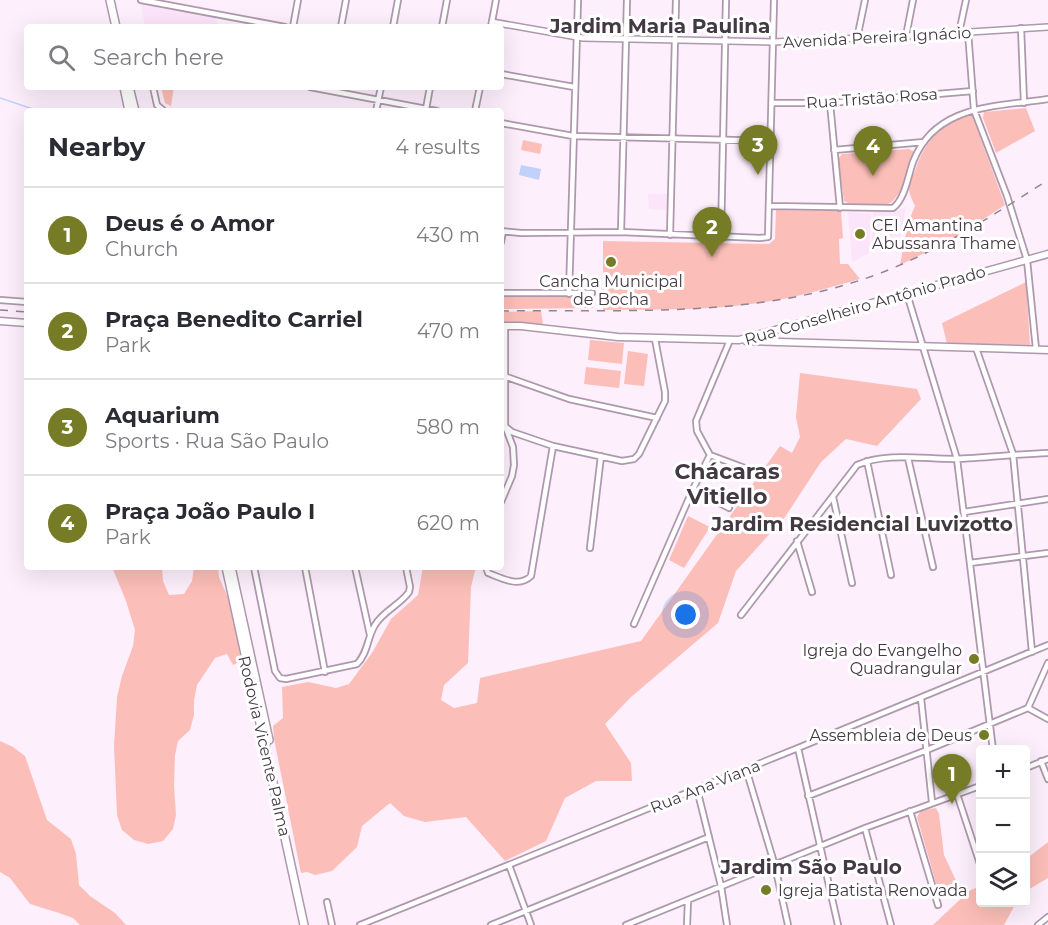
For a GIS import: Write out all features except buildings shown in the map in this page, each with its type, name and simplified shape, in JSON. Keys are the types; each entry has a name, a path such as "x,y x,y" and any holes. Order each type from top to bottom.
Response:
{"main road":[{"path":"108,0 113,24"},
{"path":"125,90 128,108"},
{"path":"130,90 134,108"},
{"name":"Rua Conselheiro Antônio Prado","path":"504,326 655,339 739,340 1048,254"},
{"path":"0,321 24,322"},
{"path":"770,332 773,342"},
{"path":"739,340 1048,350"},
{"name":"Rodovia Vicente Palma","path":"227,570 305,925"},
{"name":"Rodovia Vicente Palma","path":"232,570 305,925"}],"street":[{"path":"141,0 269,24"},
{"path":"294,24 298,0"},
{"path":"342,24 346,0"},
{"path":"394,24 398,0"},
{"path":"443,24 447,0"},
{"path":"492,24 496,0"},
{"path":"569,294 578,0"},
{"path":"621,232 627,0"},
{"path":"670,235 676,0"},
{"path":"721,236 726,0"},
{"path":"504,231 621,232 764,238 769,234 774,0"},
{"path":"857,39 865,0"},
{"path":"906,36 913,0"},
{"path":"958,33 966,0"},
{"name":"Avenida Pereira Ignácio","path":"504,26 577,38 725,42 857,39 1048,27"},
{"path":"1021,28 1024,103"},
{"path":"968,32 974,110 1007,196 1027,260 1036,349"},
{"path":"504,75 574,87"},
{"path":"154,90 157,103 161,108"},
{"path":"333,90 421,108"},
{"path":"377,108 380,90"},
{"path":"426,108 429,90"},
{"path":"476,108 479,90"},
{"name":"Rua Tristão Rosa","path":"772,103 830,103 973,91"},
{"path":"770,206 889,209 897,205 917,152 942,123 956,115 974,110 1048,99"},
{"path":"830,103 840,208"},
{"path":"504,124 573,136 771,141"},
{"path":"834,150 924,142"},
{"path":"504,293 592,293"},
{"path":"907,294 957,459 992,745"},
{"path":"0,300 24,302"},
{"path":"504,425 512,432 553,446 622,461 633,459 639,454 664,401 665,392 655,339"},
{"path":"730,340 696,421 697,431 710,455 750,470"},
{"path":"976,348 1013,454 1032,652"},
{"path":"504,377 569,399 657,417"},
{"path":"504,426 513,447 514,469 504,494"},
{"path":"487,570 489,573 514,582 524,581 531,574 553,446"},
{"path":"741,615 856,465 867,461 908,458 957,459 1048,453"},
{"path":"634,624 710,455"},
{"path":"590,548 601,456"},
{"path":"908,458 933,567"},
{"path":"867,461 891,575"},
{"path":"693,489 729,508"},
{"path":"832,497 852,583"},
{"path":"964,512 1048,499"},
{"path":"798,541 812,592"},
{"path":"970,563 1048,553"},
{"path":"255,570 275,671 280,678 295,678 357,664 366,652 370,635 378,620 409,592 407,570"},
{"path":"306,570 325,672"},
{"path":"356,570 370,635"},
{"name":"Rua Ana Viana","path":"360,925 1048,645"},
{"path":"808,796 1028,708 1048,663"},
{"path":"921,698 932,802"},
{"path":"1028,708 1048,719"},
{"path":"798,748 838,925"},
{"path":"1030,766 1048,759"},
{"path":"1041,761 1048,779"},
{"path":"746,769 775,866 788,925"},
{"path":"626,925 639,922 865,828 976,788"},
{"path":"697,789 721,886 727,925"},
{"path":"957,794 977,853"},
{"path":"910,811 938,905"},
{"path":"865,828 891,925"},
{"path":"491,925 709,837"},
{"path":"509,865 531,925"},
{"path":"687,925 688,901"},
{"path":"327,902 332,925"},
{"path":"1038,925 1048,917"}],"shaded area":[{"path":"141,3 216,18 217,24 144,24"},
{"path":"162,90 174,90 171,106 165,103"},
{"path":"1026,108 1035,131 996,153 983,118 984,112"},
{"path":"972,115 1005,205 955,238 900,265 908,223 915,206 910,193 910,182 923,151 943,128"},
{"path":"523,140 542,144 540,154 521,150"},
{"path":"909,149 913,151 913,155 900,192 892,202 886,205 850,204 844,201 838,159 842,154"},
{"path":"648,194 668,194 668,210 649,209"},
{"path":"906,207 900,239 871,253 873,212 899,211"},
{"path":"776,210 841,211 843,238 839,239 840,264 848,264 860,279 792,297 733,306 696,309 603,310 603,241 769,244 775,239"},
{"name":"CEI Amantina Abussanra Thame","path":"848,212 871,214 869,253 852,262"},
{"path":"1026,282 1030,345 947,344 942,323"},
{"path":"504,296 592,296 593,308 504,309"},
{"path":"541,311 543,324 504,325 504,312"},
{"path":"590,340 624,343 622,364 588,360"},
{"path":"628,351 648,354 644,386 624,384"},
{"path":"586,367 621,371 619,388 584,384"},
{"path":"800,373 917,389 921,399 877,446 846,439 821,462 785,517 736,571 718,623 631,697 605,724 631,763 632,781 596,781 565,798 546,841 505,861 466,817 425,822 404,816 390,803 362,826 357,847 332,871 315,875 307,872 301,873 274,739 273,726 283,718 282,687 308,682 336,688 349,684 372,653 391,619 418,595 422,570 475,570 471,587 468,663 444,685 441,700 454,708 477,703 480,678 641,641 780,446 792,453 800,437 796,417"},
{"path":"688,516 710,527 684,568 669,560"},
{"path":"113,570 162,570 163,581 169,595 184,594 192,581 194,570 218,570 232,607 241,661 233,665 227,654 215,658 197,685 190,730 178,741 175,755 176,815 173,829 163,841 148,844 134,840 122,830 117,815 114,746 117,697 133,646 135,630"},
{"path":"0,741 25,756 47,820 71,839 76,854 79,885 90,896 115,913 126,925 80,925 73,918 30,904 10,878 0,872"},
{"path":"936,808 939,814 944,855 960,889 940,897 917,817 921,810"},
{"path":"1048,842 1048,878 1030,889 1030,856"},
{"path":"976,888 976,907 1014,907 1004,925 933,925 969,891"}],"water":[{"path":"521,165 541,169 539,180 519,175"}],"waterway":[{"path":"0,98 30,108"}],"railway":[{"path":"504,311 700,308 749,304 846,285 893,268 933,249 1048,180"},
{"path":"0,310 24,312"}],"place":[{"name":"Aquarium","path":"758,175"},
{"name":"Praça João Paulo I","path":"873,176"},
{"name":"CEI Amantina Abussanra Thame","path":"860,234"},
{"name":"Praça Benedito Carriel","path":"712,257"},
{"name":"Cancha Municipal de Bocha","path":"611,262"},
{"name":"Igreja do Evangelho Quadrangular","path":"974,659"},
{"name":"Assembleia de Deus","path":"984,735"},
{"name":"Deus é o Amor","path":"952,804"},
{"name":"Igreja Batista Renovada","path":"766,890"}],"district":[{"name":"Jardim Maria Paulina","path":"660,26"},
{"name":"Chácaras Vitiello","path":"727,484"},
{"name":"Jardim Residencial Luvizotto","path":"862,524"},
{"name":"Jardim São Paulo","path":"811,867"}]}
